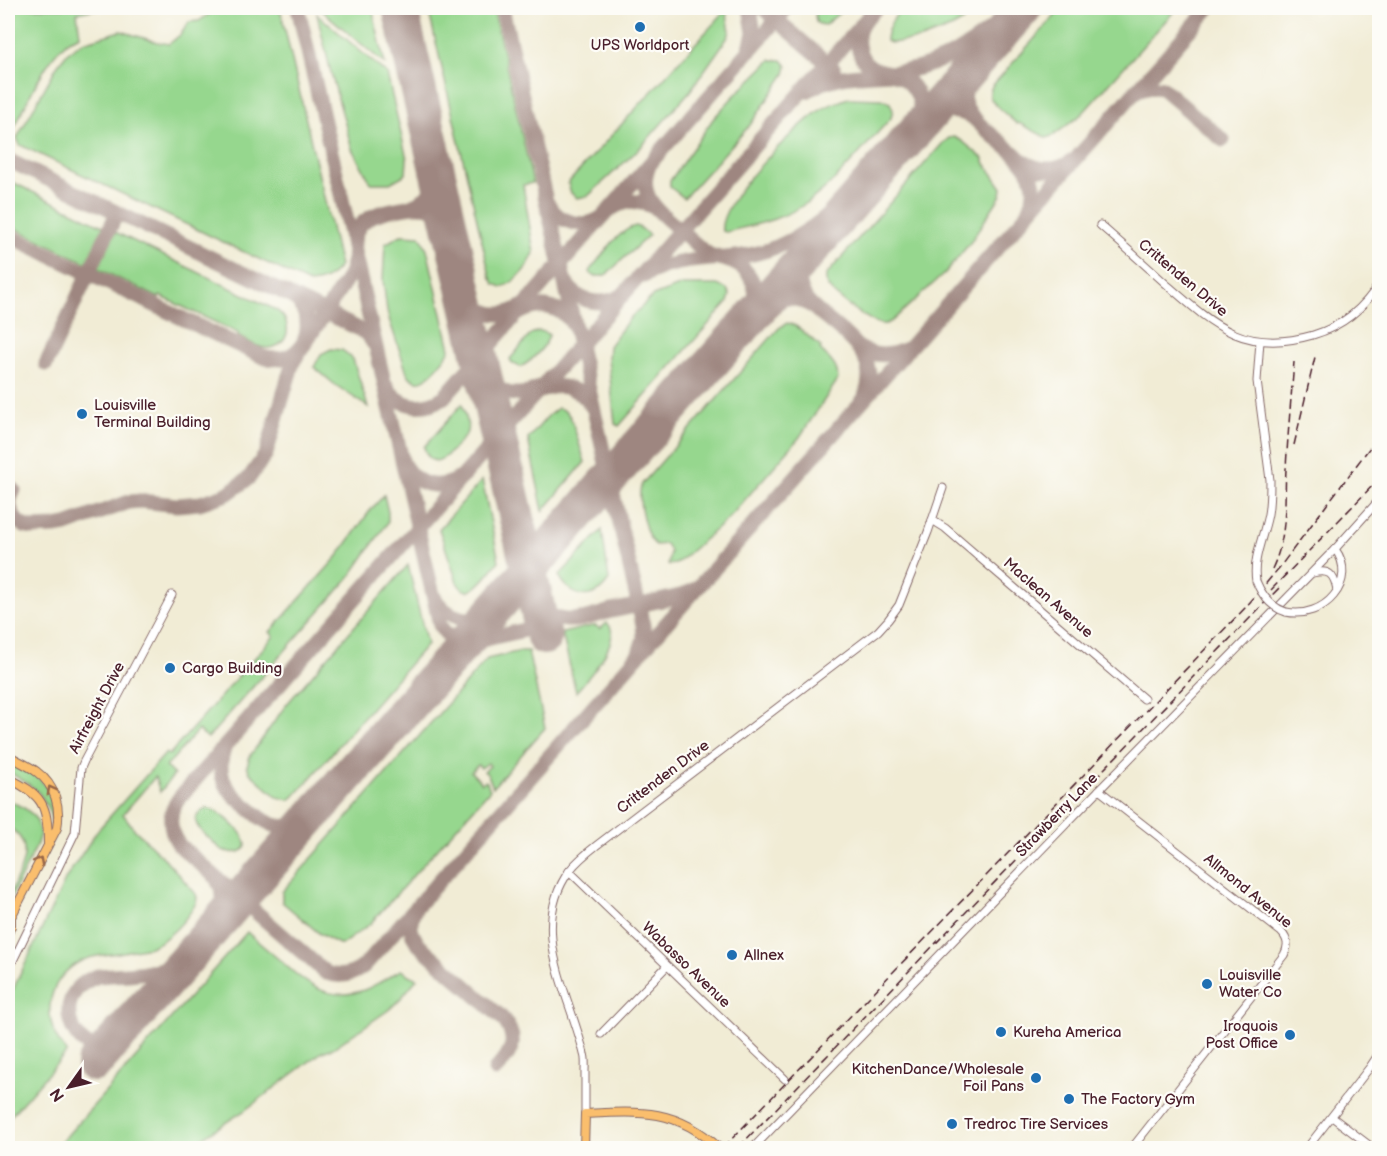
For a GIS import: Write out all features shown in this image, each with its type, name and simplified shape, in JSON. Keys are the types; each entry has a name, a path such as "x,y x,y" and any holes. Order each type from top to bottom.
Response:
{"main road":[{"path":"8,754 39,774 51,788 55,796 58,815 57,828 9,918 11,926 8,933"},
{"path":"8,778 29,790 42,804 47,820 48,843"},
{"path":"585,1114 662,1115 689,1125 716,1145"},
{"name":"Crittenden Drive","path":"584,1149 585,1114"}],"street":[{"name":"Crittenden Drive","path":"1100,225 1202,315 1226,331 1245,338 1295,339 1329,329 1364,305 1380,282"},
{"path":"1260,340 1257,381 1270,492 1268,515 1256,565 1256,581 1261,592 1275,607 1286,612 1297,614 1312,612 1330,600 1340,584 1342,570 1339,554 1335,549"},
{"name":"Crittenden Drive","path":"585,1114 584,1053 555,960 550,932 556,896 569,871 597,845 878,631 899,605 943,488"},
{"name":"Strawberry Lane","path":"753,1149 1380,500"},
{"name":"Maclean Avenue","path":"932,520 945,528 1144,699"},
{"path":"1310,574 1326,572 1335,580 1337,590"},
{"name":"Airfreight Drive","path":"8,971 75,833 81,768 84,761 172,595"},
{"name":"Allmond Avenue","path":"1099,790 1281,932 1287,943 1284,955 1132,1149"},
{"name":"Wabasso Avenue","path":"569,871 785,1079"},
{"path":"601,1034 667,966"},
{"path":"1307,1149 1377,1062 1380,1052"},
{"path":"1332,1116 1373,1149"}],"green space":[{"path":"8,8 100,8 77,13 80,35 71,39 56,53 34,87 8,137"},
{"path":"218,8 280,8 340,266 323,280 309,283 20,145 17,138 57,66 68,52 83,42 121,31 169,44 181,34 189,22 199,21"},
{"path":"319,8 372,8 385,64"},
{"path":"428,8 493,8 533,183 523,185 534,253 529,264 521,273 512,282 502,287 494,284 490,276"},
{"path":"820,8 845,8 825,25 816,22 815,15"},
{"path":"901,8 985,8 953,27 921,39 891,43 886,41 887,32"},
{"path":"1062,8 1177,8 1082,114 1047,138 1017,124 994,103 990,93 992,86"},
{"path":"726,10 730,31 728,37 690,91 640,148 588,196 577,198 571,193 568,183"},
{"path":"317,14 387,74 407,159 406,174 390,183 371,183 352,149"},
{"path":"771,60 782,60 787,66 785,74 750,125 684,198 670,187 670,181 713,119"},
{"path":"848,98 881,99 890,103 893,110 891,118 839,175 805,204 796,210 767,221 726,232 722,231 724,218 732,203 744,185 777,148 819,111"},
{"path":"954,137 984,159 1002,188 1001,195 970,243 945,273 892,321 885,324 877,323 836,295 827,285 826,275 942,144"},
{"path":"8,180 276,310 285,320 287,333 285,338 275,347 256,346 238,336 238,333 160,296 159,298 8,225"},
{"path":"636,226 649,235 607,274 593,276 591,269 611,244 623,232"},
{"path":"401,235 420,236 427,249 450,349 435,370 421,381 414,380 407,373 387,311 383,280 385,244"},
{"path":"682,285 717,285 727,289 730,295 728,302 619,426 615,424 608,359 609,346 630,318 653,296"},
{"path":"787,323 796,326 821,347 820,349 837,372 837,381 799,438 728,519 676,564 668,565 670,551 666,544 656,545 645,526 640,498 642,484 779,328"},
{"path":"539,331 549,335 538,354 520,367 512,363 510,359 531,334"},
{"path":"331,349 342,350 353,359 368,407 314,367 321,354"},
{"path":"462,404 468,425 466,434 442,459 434,461 430,459 424,447"},
{"path":"558,408 566,411 571,418 585,462 543,511 528,439"},
{"path":"482,480 499,561 485,579 472,590 466,591 457,582 439,529"},
{"path":"384,495 388,522 349,578 208,738 198,730 166,767 174,775 160,792 155,777 123,814 135,830 195,893 196,903 176,929 157,944 86,959 69,969 60,979 50,1003 50,1016 58,1041 67,1052 8,1119 8,1000 66,878 97,831 166,753 169,755 274,636 270,632 338,556"},
{"path":"602,530 609,580 596,593 580,595 568,588 559,576"},
{"path":"408,565 427,644 294,797 289,800 277,797 250,773 247,766 250,756 286,705"},
{"path":"607,623 611,630 608,648 576,692 562,633 592,626 600,629"},
{"path":"528,651 545,728 493,787 484,771 490,766 488,763 481,768 478,765 471,772 482,783 487,782 490,790 370,924 341,945 320,934 282,902 282,892 487,659"},
{"path":"8,758 43,783 51,800 53,825 47,806 38,792 8,772"},
{"path":"8,800 32,814 37,821 40,834 8,904 8,898 21,870 24,851 17,834 8,827"},
{"path":"207,808 216,811 237,828 245,840 244,849 236,853 224,851 202,832 196,820 197,816"},
{"path":"247,932 309,984 329,993 340,994 364,990 401,970 417,979 390,1009 333,1048 322,1052 244,1111 188,1148 56,1148"}],"taxiway":[{"path":"298,8 440,625 450,637 458,641 469,642 541,626"},
{"path":"502,8 643,625 644,638 639,653"},
{"path":"750,8 754,33 750,48"},
{"path":"763,8 834,69"},
{"path":"386,385 397,399 412,405 428,404 444,397 787,8"},
{"path":"876,8 176,803 171,827 179,845 326,973 346,975 364,966 1209,8"},
{"path":"807,91 819,84 843,77 906,71 937,62 966,47 1016,8"},
{"path":"861,25 858,44 865,61 875,69 904,79 915,90 920,103 917,125"},
{"path":"1006,31 972,68 965,81 964,100 972,116 1017,156 1029,171 1034,189 1029,211"},
{"path":"644,276 673,264 737,257 768,250 801,234 832,212 860,186 963,75"},
{"path":"1137,90 1150,86 1162,88 1223,140"},
{"path":"928,120 946,112 963,113 975,119"},
{"path":"410,206 426,197 433,186 435,179 433,154"},
{"path":"8,160 357,328 368,335 373,343"},
{"path":"1023,161 1035,167 1047,169 1071,162"},
{"path":"650,164 645,185 647,194 657,209 708,254 741,267 754,285 755,299 751,314 713,359"},
{"path":"613,208 634,202 655,208"},
{"path":"548,204 565,220 580,224 602,217"},
{"path":"14,490 10,499 13,515 24,526 32,528 66,525 129,502 177,505 200,503 227,494 249,478 266,454 293,362 349,276 353,263 354,239 362,223 387,211 405,207 417,206 434,209 445,222 455,247"},
{"path":"46,364 117,213"},
{"path":"842,217 804,262 800,284 807,301 862,353 869,380 865,396"},
{"path":"8,235 263,357 276,359 288,356 297,351 303,342 307,332 307,321 295,299"},
{"path":"455,241 461,273 473,302 481,309 494,314 506,313 521,307"},
{"path":"566,283 577,295 591,301 606,301 621,296"},
{"path":"753,318 766,306 779,299 794,298 810,305"},
{"path":"519,313 535,307 550,307 563,314 574,326"},
{"path":"473,319 482,362 491,382 499,389 512,394 525,393 540,387"},
{"path":"858,347 870,353 882,355 906,349"},
{"path":"483,377 494,428 489,444"},
{"path":"538,392 554,387 568,388 581,395 592,407"},
{"path":"404,465 415,477 428,484 442,485 458,479"},
{"path":"525,547 539,603 548,614 560,619 586,618 684,595 695,589"},
{"path":"434,597 445,610 459,618 475,618 494,608 518,580"},
{"path":"224,749 221,772 229,790 243,804 274,825 286,826 309,817 346,777"},
{"path":"217,924 222,914 223,903 218,882"},
{"path":"414,912 411,928 418,944 501,1017 511,1032 510,1051 495,1070"},
{"path":"143,1008 141,1024 133,1037 125,1044 108,1050 93,1048 81,1040 72,1028 69,1013 71,999 81,986 98,976 160,969 182,960 192,952"}],"runway":[{"path":"400,8 544,637"},
{"path":"94,1064 1024,8"}],"railway":[{"path":"1294,445 1315,357"},
{"path":"1272,569 1283,532 1294,362"},
{"path":"723,1148 1245,608 1279,568 1380,434"},
{"path":"1271,590 1380,478"},
{"path":"738,1148 1280,587"}],"place":[{"name":"UPS Worldport","path":"640,27"},
{"name":"Louisville Terminal Building","path":"82,414"},
{"name":"Cargo Building","path":"170,668"},
{"name":"Allnex","path":"732,955"},
{"name":"Louisville Water Co","path":"1207,984"},
{"name":"Kureha America","path":"1001,1032"},
{"name":"Iroquois Post Office","path":"1290,1035"},
{"name":"KitchenDance/Wholesale Foil Pans","path":"1036,1078"},
{"name":"The Factory Gym","path":"1069,1099"},
{"name":"Tredroc Tire Services","path":"952,1124"}]}
